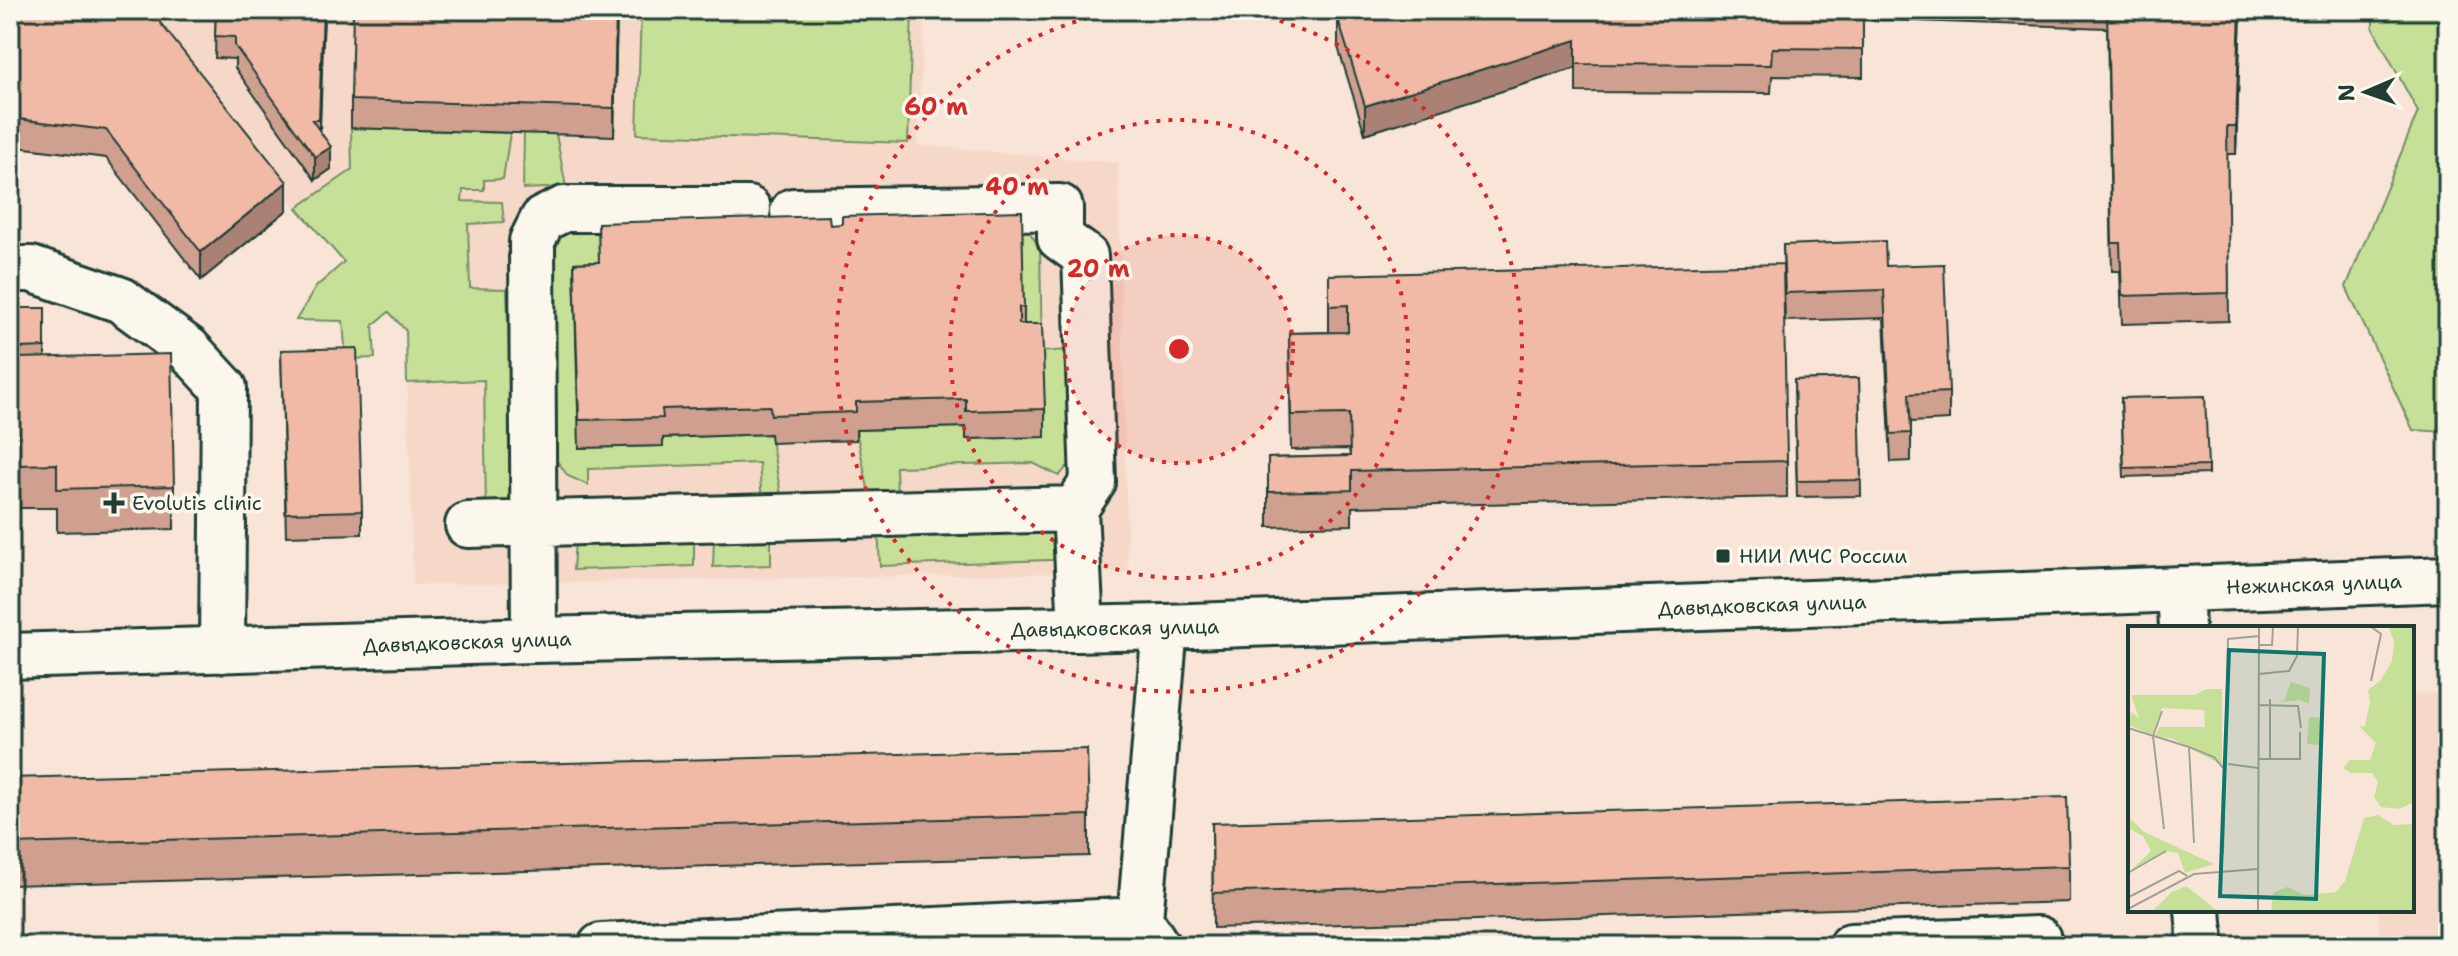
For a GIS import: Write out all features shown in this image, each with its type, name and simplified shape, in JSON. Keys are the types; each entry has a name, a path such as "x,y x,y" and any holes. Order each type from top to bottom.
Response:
{"street":[{"path":"793,211 1060,207 1060,238 1085,256 1093,482 1075,509 1081,629"},
{"path":"534,640 532,241 543,219 564,209 748,209"},
{"path":"10,269 31,269 121,300 188,349 224,388 235,650"},
{"path":"235,650 239,363"},
{"path":"468,525 1075,509"},
{"name":"Нежинская улица","path":"2181,608 2448,579"},
{"name":"Давыдковская улица","path":"10,656 534,640 2181,608"},
{"path":"601,946 1149,933 1165,627"},
{"path":"2198,912 2201,946"},
{"path":"1851,946 2038,939"}],"shaded area":[{"path":"138,10 925,10 917,145 1118,163 1128,572 413,585 406,331 297,208"},
{"path":"2448,693 2448,946 2380,946 2378,912 2414,912 2414,694"}],"green space":[{"path":"641,10 912,10 908,143 637,134"},
{"path":"2373,10 2448,10 2448,432 2413,430 2346,287 2418,112 2373,28"},
{"path":"351,128 510,133 503,179 484,180 484,190 463,190 462,201 502,202 504,222 468,224 470,288 507,289 514,513 486,513 484,380 407,383 406,331 389,312 373,325 375,358 346,359 343,321 296,320 316,287 344,262 297,208 352,170"},
{"path":"524,133 556,134 566,187 523,189"},
{"path":"632,220 599,291 579,448 662,446 662,438 770,434 785,517 763,517 759,463 588,469 588,485 568,476 554,457 545,274 555,238 583,221"},
{"path":"1022,221 1040,248 1042,352 1066,350 1074,459 1059,476 1033,463 896,467 897,497 870,498 856,430 966,427 967,439 1044,437 1019,352"},
{"path":"1055,525 1078,559 880,566 878,529"},
{"path":"771,534 771,565 713,567 714,535"},
{"path":"694,537 694,566 573,570 575,540"}],"building":[{"path":"10,10 150,10 287,182 201,252 106,130 10,118"},
{"path":"216,10 323,10 319,120 312,120 331,147 315,157 235,46 235,37 215,36"},
{"path":"353,10 616,10 614,108 351,100"},
{"path":"1340,10 1863,10 1863,49 1772,48 1771,65 1576,64 1576,40 1365,106 1338,19"},
{"path":"2107,10 2240,10 2236,126 2227,126 2229,293 2122,296 2120,243 2112,243"},
{"path":"1022,211 1024,307 1019,307 1019,324 1042,324 1045,409 966,411 966,399 856,402 856,412 771,415 770,406 662,409 663,418 579,420 574,263 599,262 598,223 829,216 830,225 842,224 842,216"},
{"path":"1885,241 1886,266 1944,264 1949,392 1909,394 1911,433 1891,434 1884,290 1785,293 1783,245"},
{"path":"18,264 18,308 45,308 45,347 19,348 19,358 171,354 174,486 57,489 57,464 19,465 18,431 10,431 10,265"},
{"path":"1783,264 1787,461 1352,471 1352,490 1268,492 1268,458 1350,456 1349,414 1291,415 1289,333 1348,332 1348,305 1329,306 1329,275"},
{"path":"357,348 362,511 286,513 281,350"},
{"path":"1859,378 1861,480 1797,481 1794,380"},
{"path":"2205,396 2208,466 2124,468 2121,398"},
{"path":"1087,749 1089,815 10,844 10,778"},
{"path":"2067,797 2069,866 1213,893 1212,823"}],"place":[{"name":"Evolutis clinic","path":"114,503"},
{"name":"НИИ МЧС России","path":"1723,556"}]}
